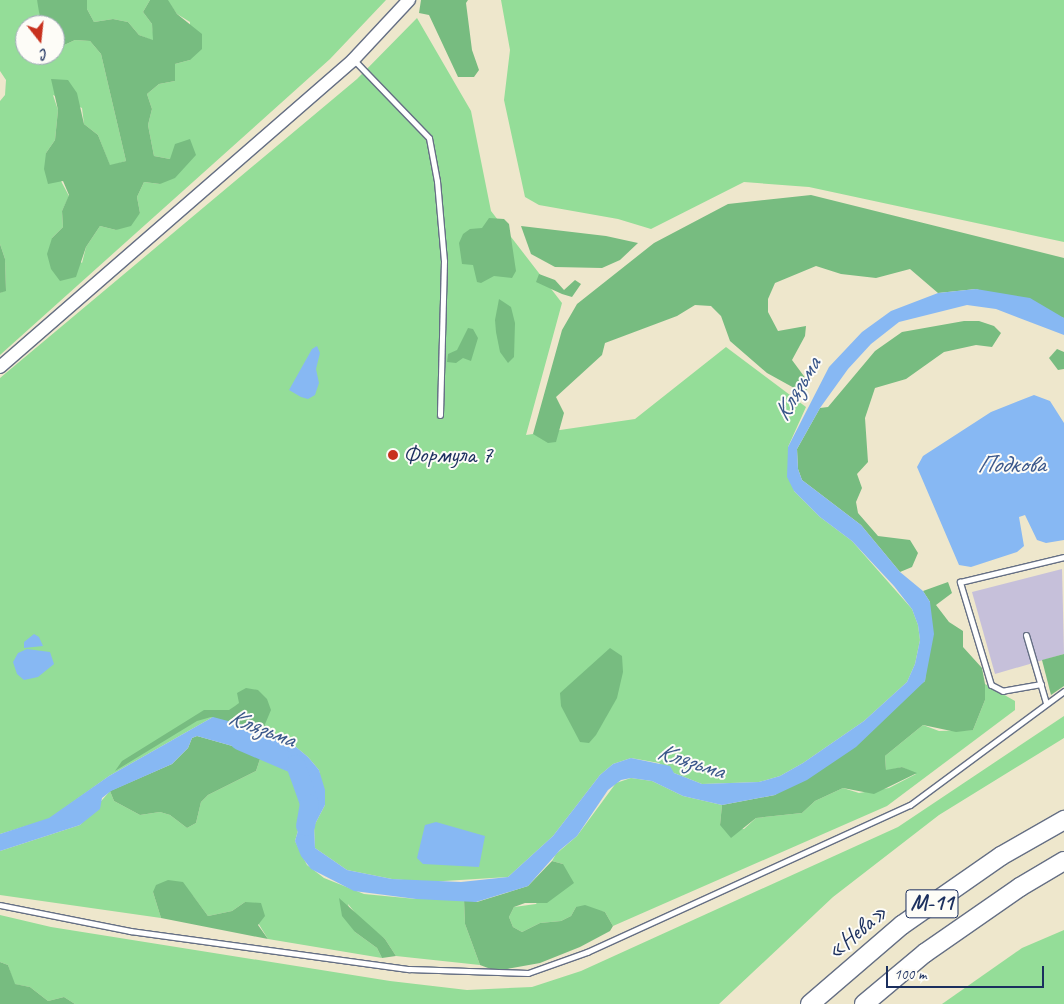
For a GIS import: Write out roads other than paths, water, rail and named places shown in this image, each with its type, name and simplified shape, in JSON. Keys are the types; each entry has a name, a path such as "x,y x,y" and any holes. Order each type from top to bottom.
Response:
{"highway":[{"name":"«Нева»","path":"810,1004 902,925 1001,856 1064,820"},
{"name":"М-11","path":"864,1004 933,947 1020,886 1064,861"}],"street":[{"path":"0,367 353,60 409,0"}],"lane":[{"path":"353,60 429,138 441,210 444,262 440,415"},
{"path":"1041,684 1003,691 991,686 960,582 1064,557"},
{"path":"1026,635 1046,704"},
{"path":"0,904 130,931 409,969 528,973 587,952 910,805 1064,691"}],"water":[{"path":"976,289 1030,298 1064,318 1064,335 996,309 967,305 899,322 871,344 848,369 820,408 797,449 798,469 802,480 861,525 900,572 923,591 930,602 934,634 925,681 856,747 807,780 775,795 722,805 683,796 652,781 631,778 621,780 608,790 577,836 560,850 528,886 476,902 416,899 354,891 311,869 301,856 295,841 309,792 295,770 269,751 243,749 197,736 192,738 188,748 172,764 111,791 102,798 100,809 80,825 0,851 0,834 49,818 109,776 213,717 265,731 290,742 308,757 319,770 325,790 325,805 314,826 315,848 347,870 392,879 461,882 508,877 553,836 600,775 613,764 631,758 670,766 674,773 702,784 759,782 780,776 803,763 864,721 907,682 915,664 920,640 918,625 912,609 894,586 852,541 820,517 794,491 787,477 788,447 829,367 862,332 891,311 938,293"},
{"path":"317,346 320,353 316,369 319,383 315,395 308,399 289,390 312,349"},
{"name":"Подкова","path":"1034,395 1050,401 1064,423 1064,540 1046,543 1037,540 1025,515 1019,517 1024,546 1017,552 971,567 959,565 917,467 923,456 991,412"},
{"path":"34,634 39,637 43,646 24,648 24,642"},
{"path":"27,649 50,652 54,664 38,677 24,680 17,674 13,662 18,653"},
{"path":"436,822 485,836 479,867 423,864 417,858 425,825"}],"waterway":[{"name":"Клязьма","path":"239,740 295,764 309,803 305,826"}],"place":[{"name":"Формула 7","path":"393,455"}]}
